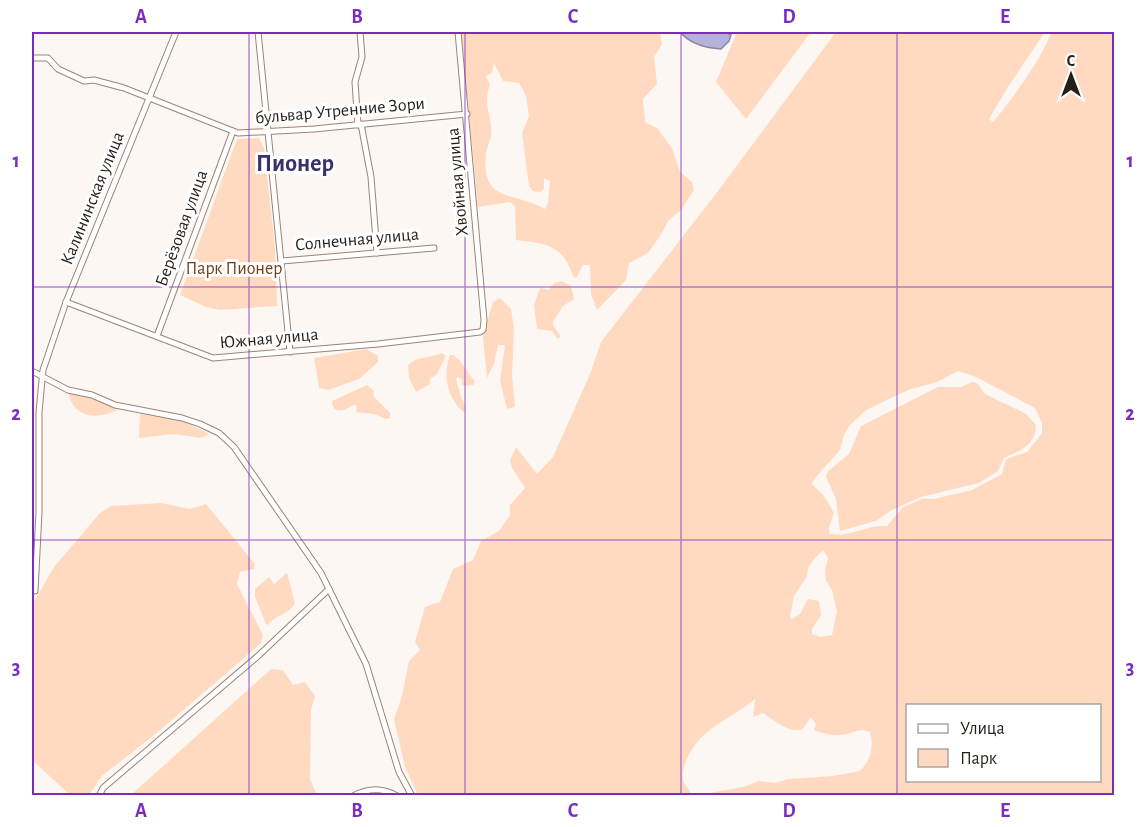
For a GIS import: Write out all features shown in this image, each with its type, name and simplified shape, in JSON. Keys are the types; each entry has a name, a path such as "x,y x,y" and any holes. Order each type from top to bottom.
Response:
{"street":[{"name":"Калининская улица","path":"35,591 41,377 66,302 176,32"},
{"path":"258,32 290,352"},
{"path":"360,32 363,57 355,82 359,124 371,177 377,253"},
{"name":"Хвойная улица","path":"458,32 467,114 483,330"},
{"name":"бульвар Утренние Зори","path":"32,58 48,58 58,69 84,81 94,80 150,98 233,131 268,132 467,114"},
{"name":"Берёзовая улица","path":"157,336 233,131"},
{"name":"Солнечная улица","path":"282,261 434,248"},
{"name":"Южная улица","path":"66,302 213,358 476,334 483,330"},
{"path":"32,371 68,390 92,395 115,405 182,418 219,433 234,447 268,493 321,573 366,664 399,772 412,795"},
{"path":"99,795 103,788 258,657 329,589"},
{"path":"353,795 370,789 381,789 397,795"}],"green space":[{"path":"461,32 660,32 662,44 654,57 657,84 643,99 645,122 657,128 672,148 680,172 692,182 694,190 681,210 668,221 648,253 629,263 626,280 597,310 591,294 590,265 583,265 576,278 564,257 552,248 516,240 515,206 510,202 478,207","holes":["494,63 503,81 519,83 526,96 529,116 522,133 529,186 533,191 541,192 544,188 544,178 550,181 548,203 545,209 501,193 488,181 486,153 491,128 487,104 490,85 486,76 492,73"]},
{"path":"737,32 811,32 746,119 716,82"},
{"path":"836,32 1045,32 989,119 993,122 1034,66 1051,32 1114,32 1114,204 1112,206 1114,206 1114,795 707,795 759,781 775,783 788,779 833,776 860,771 869,758 872,742 870,732 862,730 844,735 830,735 814,730 816,724 811,717 802,729 793,730 763,713 753,717 755,699 707,732 692,749 683,774 691,795 418,795 405,767 394,719 402,696 409,661 420,650 415,642 425,607 440,602 453,569 473,560 481,541 499,531 510,515 510,505 525,488 512,468 510,460 516,447 537,474 553,457 590,374 601,342 718,191","holes":["958,371 976,377 1035,408 1042,423 1042,433 1027,452 1006,459 1002,474 972,490 934,499 922,499 903,507 887,526 872,527 845,534 830,534 829,528 834,513 824,496 812,484 840,450 849,426 866,410 908,390 937,382","823,550 828,558 825,570 826,581 832,590 837,611 832,635 820,637 812,634 812,629 821,615 819,601 808,599 800,614 792,619 790,616 794,596 807,576 808,568"]},
{"name":"Парк Пионер","path":"259,138 264,148 275,248 277,306 220,310 206,307 180,295 237,139"},
{"path":"562,281 571,286 574,299 563,306 553,322 560,335 560,338 557,338 552,331 537,329 534,305 540,288 549,290 554,283"},
{"path":"500,298 511,309 514,329 512,375 515,407 507,409 500,381 505,345 498,345 494,364 487,378 483,337 493,302"},
{"path":"366,349 378,356 378,362 359,379 328,390 319,388 314,358"},
{"path":"442,353 446,356 437,374 430,379 430,384 416,392 409,378 408,365 416,360"},
{"path":"450,355 460,361 475,382 473,385 465,386 462,385 462,380 456,378 466,410 464,412 454,401 448,386 447,371"},
{"path":"972,382 977,383 985,394 1026,414 1036,425 1030,442 1021,450 1004,458 998,471 979,483 921,497 892,510 876,521 840,531 836,499 826,477 828,471 849,454 861,426 938,387 961,387"},
{"path":"367,385 374,391 373,396 390,413 390,418 356,412 357,406 354,405 340,410 335,409 332,401"},
{"path":"68,391 92,396 117,410 101,415 86,414 74,406"},
{"path":"140,414 179,419 209,434 201,438 173,434 139,438"},
{"path":"161,503 190,509 206,504 255,564 254,569 240,572 237,584 263,635 261,643 153,736 102,776 89,795 70,795 32,760 32,605 54,567 100,513 111,506"},
{"path":"287,573 295,603 268,625 255,597 255,589 269,577 274,584"},
{"path":"271,669 283,670 293,685 305,682 315,696 311,710 310,779 317,795 131,795"}],"water":[{"path":"680,32 725,32 731,35 729,41 721,49 699,45"}],"district":[{"name":"Пионер","path":"295,163"}]}
